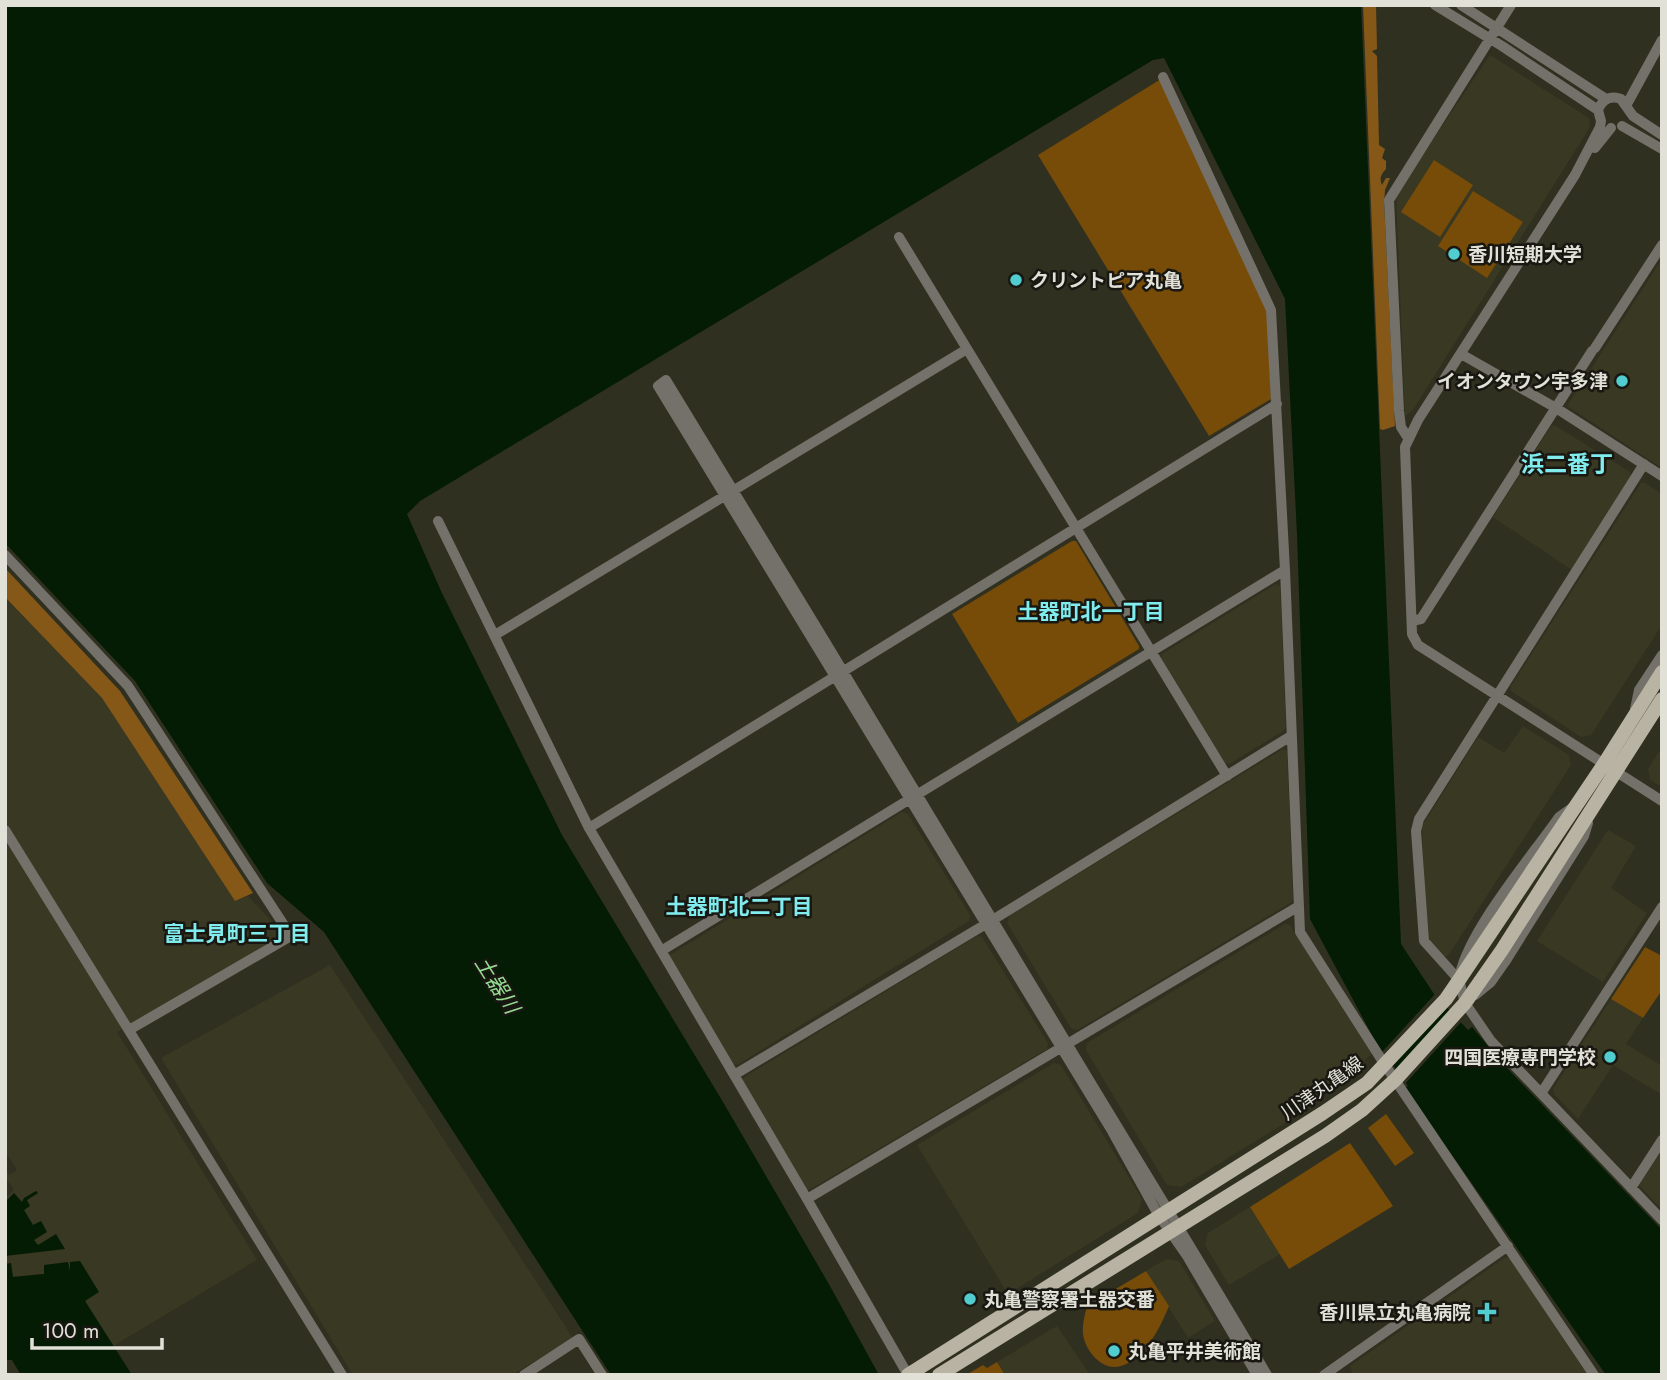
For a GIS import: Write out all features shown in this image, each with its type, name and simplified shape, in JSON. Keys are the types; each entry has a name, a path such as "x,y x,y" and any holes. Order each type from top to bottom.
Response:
{"main road":[{"name":"川津丸亀線","path":"908,1375 1367,1083 1446,999 1584,807 1639,722 1662,673"},
{"name":"川津丸亀線","path":"1639,722 1662,699"},
{"name":"川津丸亀線","path":"939,1375 1325,1136 1362,1110 1397,1078 1462,1007 1503,950 1584,807"}],"street":[{"path":"1436,5 1490,38 1608,121 1662,149"},
{"path":"1461,5 1620,103 1641,122 1662,135"},
{"path":"1408,438 1401,427 1399,411 1390,200 1511,5"},
{"path":"1662,40 1597,134 1575,175 1408,438 1405,447 1412,634 1421,649 1498,695 1662,801"},
{"path":"1163,77 1272,310 1300,932 1594,1375"},
{"path":"1608,121 1628,119 1620,103"},
{"path":"899,237 1227,776"},
{"path":"1412,621 1421,619 1662,244"},
{"path":"495,635 967,349"},
{"path":"1461,354 1556,408 1662,476"},
{"path":"729,493 658,386 666,380 729,493 990,921 1111,1131 1267,1375"},
{"path":"589,828 1277,404"},
{"path":"1644,464 1416,826 1422,937 1459,980 1462,1007 1491,1041 1662,1220"},
{"path":"438,521 589,828 908,1375"},
{"path":"5,555 128,686 291,936 129,1030"},
{"path":"661,951 1285,570"},
{"path":"1639,722 1639,690 1662,656"},
{"path":"1639,722 1662,708"},
{"path":"734,1075 1291,736"},
{"path":"5,830 342,1375"},
{"path":"807,1199 1299,906"},
{"path":"1542,1092 1662,907"},
{"path":"1631,1188 1662,1140"},
{"path":"1175,1229 1257,1375"},
{"path":"1324,1375 1508,1246"},
{"path":"524,1375 579,1339 602,1375"},
{"path":"1340,1364 1347,1375"}],"shaded area":[{"path":"1363,5 1376,5 1377,49 1372,51 1377,56 1379,145 1385,149 1382,158 1386,161 1386,169 1381,178 1382,185 1386,178 1390,178 1384,202 1395,426 1383,430 1380,429"},
{"name":"香川短期大学","path":"1490,55 1589,118 1590,127 1413,410 1405,416 1396,195"},
{"path":"1161,79 1267,310 1271,399 1209,436 1038,155"},
{"path":"1434,160 1473,185 1440,237 1401,212"},
{"path":"1473,191 1523,222 1487,278 1438,246"},
{"name":"イオンタウン宇多津","path":"1662,259 1662,468 1567,406"},
{"path":"1551,426 1556,426 1630,472 1630,477 1572,570 1493,517"},
{"path":"1641,483 1662,494 1662,625 1591,735 1581,737 1511,691 1511,686"},
{"path":"1076,541 1139,649 1018,723 952,614"},
{"path":"5,568 120,691 253,893 235,901 102,698 5,597"},
{"path":"1276,584 1280,586 1286,727 1229,764 1225,763 1161,658 1162,654"},
{"path":"5,597 102,698 235,901 248,896 282,932 281,938 117,1032 257,1260 113,1346 85,1301 71,1271 69,1272 68,1263 44,1274 12,1277 11,1264 5,1264 5,1256 37,1245 33,1225 24,1210 27,1200 37,1193 22,1202 14,1193 5,1202 5,1198 14,1190 5,1176 5,1168 9,1175 17,1170 5,1151"},
{"path":"1523,726 1569,755 1571,765 1448,956 1442,957 1426,937 1422,826 1478,737 1504,753"},
{"path":"1662,747 1662,787 1650,780 1648,769"},
{"path":"1283,749 1287,751 1293,900 1077,1030 1071,1028 1007,923 1009,916"},
{"path":"902,812 908,814 970,915 969,921 737,1065 732,1064 668,959 670,955"},
{"path":"1608,830 1636,846 1611,888 1647,913 1603,982 1537,941"},
{"path":"1289,924 1373,1053 1285,1123 1181,1187 1167,1185 1086,1050 1087,1043"},
{"path":"977,936 982,937 1048,1043 1047,1049 809,1190 805,1189 742,1083 743,1078"},
{"path":"1645,947 1662,956 1662,990 1643,1018 1611,999"},
{"path":"330,965 573,1338 512,1375 353,1375 161,1058"},
{"name":"四国医療専門学校","path":"1611,999 1643,1018 1626,1044 1662,1066 1662,1095 1613,1065 1578,1119 1554,1094 1553,1089"},
{"path":"1054,1063 1061,1065 1142,1199 1138,1213 1008,1294 917,1145"},
{"path":"1386,1114 1414,1153 1395,1166 1368,1128"},
{"path":"1350,1143 1393,1206 1289,1269 1250,1207"},
{"path":"1662,1150 1662,1210 1639,1185"},
{"path":"1250,1207 1280,1254 1229,1285 1205,1245 1208,1233"},
{"name":"香川県立丸亀病院","path":"1506,1257 1510,1258 1588,1375 1353,1375 1350,1366"},
{"path":"1166,1259 1179,1261 1215,1321 1188,1338 1146,1271"},
{"path":"1146,1271 1169,1306 1156,1333 1137,1357 1121,1366 1107,1366 1091,1353 1084,1340 1083,1327 1087,1306"},
{"path":"1057,1326 1090,1375 1005,1375 997,1362"},
{"path":"997,1362 1005,1375 966,1375 983,1365 987,1368"}],"water":[{"name":"土器川","path":"5,5 1361,5 1401,944 1434,994 1468,1030 1472,1027 1505,1066 1662,1230 1662,1375 1606,1375 1405,1088 1408,1086 1383,1051 1381,1052 1310,919 1297,534 1285,299 1164,58 1153,60 420,501 407,514 441,591 562,835 723,1102 879,1375 611,1375 324,932 267,883 135,681 5,543"},
{"path":"36,1191 38,1193 27,1200 30,1206 24,1210 33,1225 41,1221 47,1232 34,1240 38,1245 56,1234 65,1249 5,1256 5,1202 14,1193 22,1202"},
{"path":"80,1261 99,1292 85,1301 132,1375 21,1375 12,1360 5,1360 5,1264 11,1263 13,1277 44,1274 44,1265 68,1262 70,1271 70,1262"}],"pier":[{"path":"1437,992 1447,1003 1390,1065 1382,1052"},
{"path":"1453,1009 1463,1020 1404,1085 1396,1072"}],"place":[{"name":"香川短期大学","path":"1454,254"},
{"name":"クリントピア丸亀","path":"1016,280"},
{"name":"イオンタウン宇多津","path":"1622,381"},
{"name":"四国医療専門学校","path":"1610,1057"},
{"name":"丸亀警察署土器交番","path":"970,1299"},
{"name":"香川県立丸亀病院","path":"1487,1312"},
{"name":"丸亀平井美術館","path":"1114,1351"}],"district":[{"name":"浜二番丁","path":"1567,464"},
{"name":"土器町北一丁目","path":"1091,612"},
{"name":"土器町北二丁目","path":"739,907"},
{"name":"富士見町三丁目","path":"237,934"}]}
